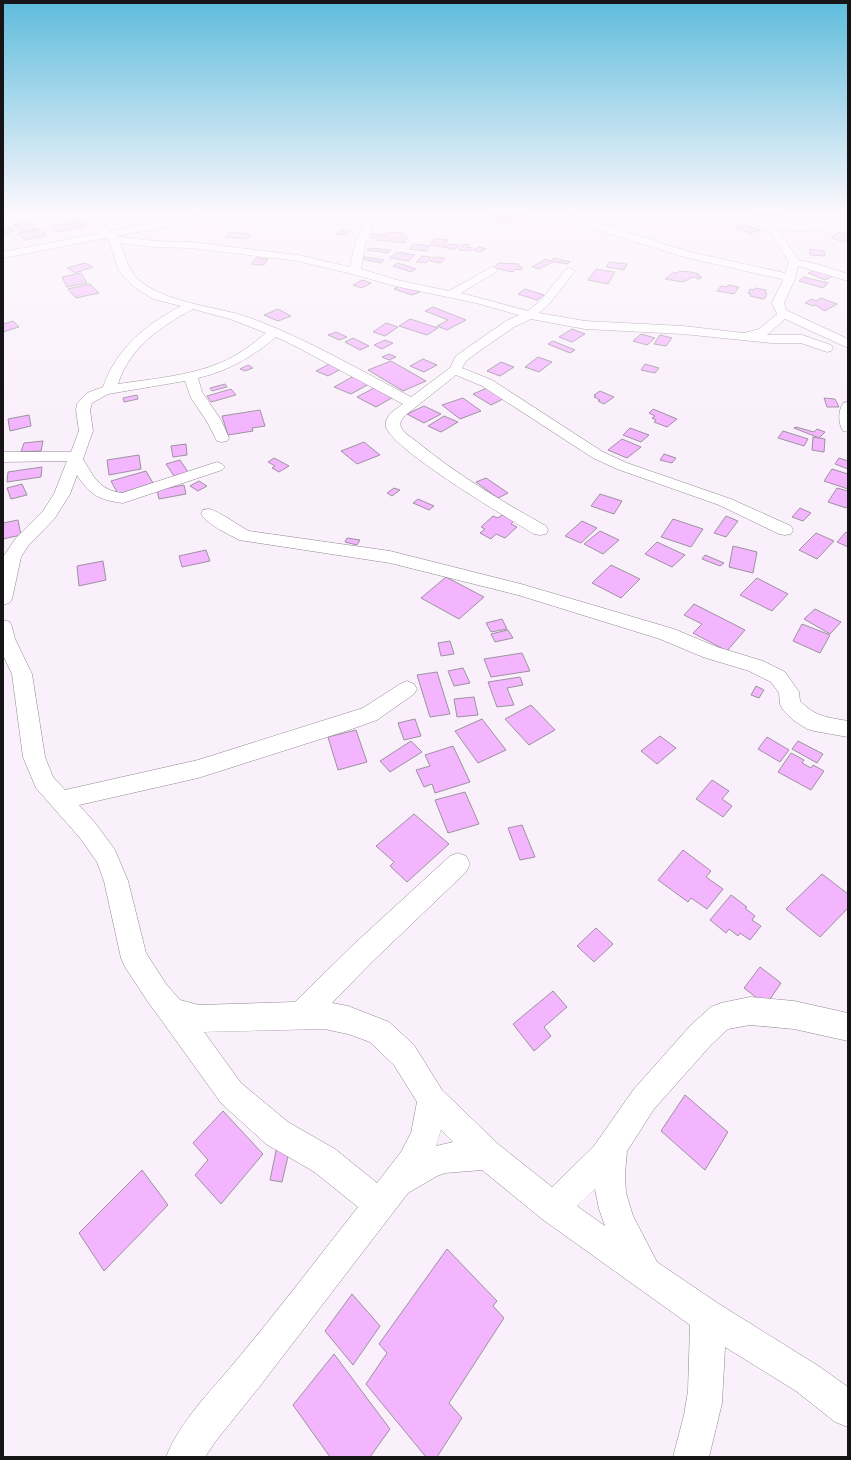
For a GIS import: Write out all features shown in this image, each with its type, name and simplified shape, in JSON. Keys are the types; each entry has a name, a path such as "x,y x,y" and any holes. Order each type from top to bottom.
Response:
{"street":[{"path":"134,281 157,297 234,316 276,332 412,403"},
{"path":"389,281 478,300 530,315 585,325 683,330 744,337 762,332 784,314"},
{"path":"451,294 473,281"},
{"path":"540,530 449,475 397,433 393,426 394,419 412,403 455,370 461,359 506,327 530,315 551,296 562,281"},
{"path":"788,281 778,303 779,308 784,314 848,344"},
{"path":"478,300 491,306 505,316 508,320 506,327"},
{"path":"109,390 113,374 129,350 154,327 191,306"},
{"path":"3,599 12,558 22,542 49,514 62,494 86,431 84,405 88,399 109,390 209,371 236,360 276,332"},
{"path":"751,336 771,339 802,339 848,356"},
{"path":"455,370 487,383 604,458 628,469 725,502 784,530"},
{"path":"192,375 191,383 193,388 222,438"},
{"path":"848,406 846,420 848,428"},
{"path":"3,457 76,458"},
{"path":"76,458 92,486 98,492 108,497 123,498 217,467"},
{"path":"209,514 229,528 245,536 390,557 521,590 667,634 710,652 756,666 778,677 788,692 790,704 800,714 814,723 848,729"},
{"path":"3,627 34,757 44,782 61,800 107,857 116,881 134,958 156,993 172,1011 231,1093 277,1133 386,1195"},
{"path":"61,800 198,769 342,724 370,714 407,689"},
{"path":"300,1016 362,954 458,864"},
{"path":"553,1208 604,1157 644,1099 701,1035 721,1017 750,1010 794,1015 848,1027"},
{"path":"172,1011 199,1019 324,1015 348,1020 379,1032 404,1055 432,1100 487,1155 553,1208 646,1274 707,1316 808,1379 848,1409"},
{"path":"184,1457 202,1429 248,1374 412,1163 425,1136 432,1100"},
{"path":"612,1147 609,1176 611,1199 618,1221 646,1274"},
{"path":"386,1195 428,1164 445,1158 487,1155"},
{"path":"691,1457 702,1416 705,1393 708,1351 707,1316"}],"building":[{"path":"64,281 86,281 87,283 67,287"},
{"path":"360,281 371,283 362,288 353,285"},
{"path":"594,281 610,281 608,284"},
{"path":"799,281 821,281 828,283 823,288"},
{"path":"90,284 99,293 76,298 68,289"},
{"path":"401,285 420,292 412,295 394,289"},
{"path":"728,285 739,287 734,294 717,291 721,286 727,287"},
{"path":"755,288 766,290 765,293 767,293 765,298 763,299 750,296 751,294 748,293 750,289 754,290"},
{"path":"525,289 544,295 537,300 518,294"},
{"path":"821,298 837,304 825,311 815,305 813,306 805,303 812,299 816,301"},
{"path":"433,307 466,320 447,330 437,326 448,320 425,311"},
{"path":"278,309 291,316 278,321 264,315"},
{"path":"410,319 438,328 427,335 399,326"},
{"path":"13,321 19,327 3,332 3,324"},
{"path":"386,323 398,327 385,336 373,332"},
{"path":"572,329 585,334 572,342 559,337"},
{"path":"336,332 347,337 339,340 328,335"},
{"path":"641,334 655,338 647,345 633,341"},
{"path":"660,335 672,338 666,346 654,344"},
{"path":"353,338 369,346 360,350 345,342"},
{"path":"385,340 393,343 382,349 374,345"},
{"path":"553,341 575,350 570,353 548,344"},
{"path":"389,354 396,357 389,360 382,357"},
{"path":"538,357 552,362 539,372 525,367"},
{"path":"423,359 437,365 424,372 410,366"},
{"path":"391,361 426,381 403,391 368,370"},
{"path":"501,362 514,367 500,376 487,371"},
{"path":"331,363 343,368 328,376 316,371"},
{"path":"645,364 659,368 655,373 641,370"},
{"path":"248,365 253,368 245,371 240,369"},
{"path":"354,376 371,383 351,394 334,387"},
{"path":"225,384 227,387 212,391 210,388"},
{"path":"376,387 395,396 376,407 357,397"},
{"path":"487,388 505,398 491,405 473,394"},
{"path":"231,389 236,395 211,402 207,396"},
{"path":"600,391 614,397 604,404 594,397 596,396 594,395"},
{"path":"137,395 138,399 124,402 123,398"},
{"path":"463,398 481,411 460,419 442,405"},
{"path":"824,398 835,399 839,407 827,407"},
{"path":"424,406 441,414 424,423 407,414"},
{"path":"653,409 677,419 667,427 654,422 656,420 652,418 655,416 649,413"},
{"path":"260,410 265,426 252,428 253,431 228,435 222,416"},
{"path":"29,415 31,426 10,431 8,419"},
{"path":"444,416 458,422 441,432 428,426"},
{"path":"796,427 814,432 817,429 825,432 819,438 794,428"},
{"path":"630,428 649,435 641,442 623,435"},
{"path":"783,431 808,439 804,446 778,438"},
{"path":"813,437 825,439 824,452 812,450"},
{"path":"622,439 641,447 627,458 608,450"},
{"path":"43,441 41,451 21,452 24,443"},
{"path":"364,442 380,455 357,464 341,451"},
{"path":"186,444 187,455 173,457 171,446"},
{"path":"664,454 676,458 672,463 660,460"},
{"path":"139,455 141,469 109,475 107,460"},
{"path":"274,458 289,466 279,472 272,468 275,466 268,462"},
{"path":"839,458 848,461 848,469 835,464"},
{"path":"180,460 188,472 174,476 166,464"},
{"path":"42,467 41,477 7,482 8,472"},
{"path":"832,469 848,474 848,489 824,481"},
{"path":"146,471 153,483 118,494 111,481"},
{"path":"486,478 508,493 498,498 476,482"},
{"path":"199,481 207,486 198,491 190,486"},
{"path":"22,484 27,495 11,499 7,488"},
{"path":"184,485 186,494 159,499 157,490"},
{"path":"394,488 400,490 392,496 387,493"},
{"path":"837,488 848,491 848,505 846,508 828,502"},
{"path":"600,494 622,501 614,514 591,506"},
{"path":"418,499 434,506 429,510 413,503"},
{"path":"800,508 811,513 803,521 792,517"},
{"path":"502,515 515,520 511,524 517,527 505,538 496,534 491,539 480,533 485,529 481,527 493,516 498,518"},
{"path":"726,516 738,521 726,537 714,533"},
{"path":"673,519 703,529 691,547 661,537"},
{"path":"18,520 21,535 3,539 3,523"},
{"path":"582,521 597,528 581,543 565,536"},
{"path":"600,531 619,540 603,554 584,544"},
{"path":"846,532 848,533 848,547 837,542"},
{"path":"816,533 834,541 817,559 799,550"},
{"path":"347,538 360,540 357,545 345,542"},
{"path":"657,542 685,555 672,567 645,554"},
{"path":"733,546 757,552 753,573 729,567"},
{"path":"206,550 210,561 182,567 179,556"},
{"path":"705,555 724,563 720,566 702,559"},
{"path":"103,561 106,580 79,586 77,566"},
{"path":"611,565 640,579 621,598 592,583"},
{"path":"446,577 484,597 459,619 421,598"},
{"path":"757,578 788,594 772,611 740,595"},
{"path":"694,604 745,630 727,651 693,633 702,624 684,615"},
{"path":"815,609 841,622 830,634 804,619"},
{"path":"502,619 507,629 491,632 486,623"},
{"path":"802,624 830,635 820,653 793,641"},
{"path":"508,630 513,638 495,642 491,634"},
{"path":"450,641 454,654 441,656 438,643"},
{"path":"522,653 530,671 491,677 484,659"},
{"path":"463,668 470,683 454,686 448,671"},
{"path":"437,672 450,714 430,717 417,675"},
{"path":"520,677 523,685 507,688 514,705 497,707 488,682"},
{"path":"756,686 764,690 759,698 751,695"},
{"path":"474,697 478,715 457,717 454,699"},
{"path":"531,705 555,730 529,745 505,719"},
{"path":"415,719 421,736 404,740 398,723"},
{"path":"482,719 506,750 478,763 455,731"},
{"path":"356,730 367,762 338,770 328,737"},
{"path":"660,736 676,748 657,764 641,751"},
{"path":"767,737 789,750 780,762 758,749"},
{"path":"411,741 422,752 390,772 380,761"},
{"path":"798,741 823,754 817,763 792,749"},
{"path":"453,746 470,782 435,793 432,784 424,787 416,770 430,766 425,755"},
{"path":"791,753 804,760 802,763 811,768 813,765 824,771 811,790 778,772"},
{"path":"712,780 729,791 722,799 732,806 723,817 696,799"},
{"path":"465,792 479,824 448,833 435,800"},
{"path":"414,814 449,844 407,882 390,866 394,862 376,846"},
{"path":"522,825 535,857 520,860 508,828"},
{"path":"683,850 711,871 706,877 723,889 707,909 691,898 688,902 658,880"},
{"path":"822,874 848,894 848,908 820,937 786,909"},
{"path":"731,895 747,907 745,908 755,916 752,920 761,926 750,940 740,933 738,936 729,929 726,933 710,920"},
{"path":"596,928 613,944 594,962 577,946"},
{"path":"760,967 781,983 766,1005 744,988"},
{"path":"553,991 567,1007 544,1027 551,1036 534,1051 513,1024"},
{"path":"685,1095 728,1132 705,1170 661,1131"},
{"path":"223,1111 263,1154 221,1204 195,1175 208,1160 193,1143"},
{"path":"277,1146 290,1148 282,1182 270,1180"},
{"path":"142,1170 168,1205 104,1271 79,1233"},
{"path":"447,1249 497,1301 493,1306 504,1318 449,1403 462,1418 437,1457 426,1457 366,1384 387,1353 379,1344"},
{"path":"352,1294 380,1326 353,1365 325,1331"},
{"path":"334,1354 390,1429 370,1457 330,1457 293,1405"}]}
